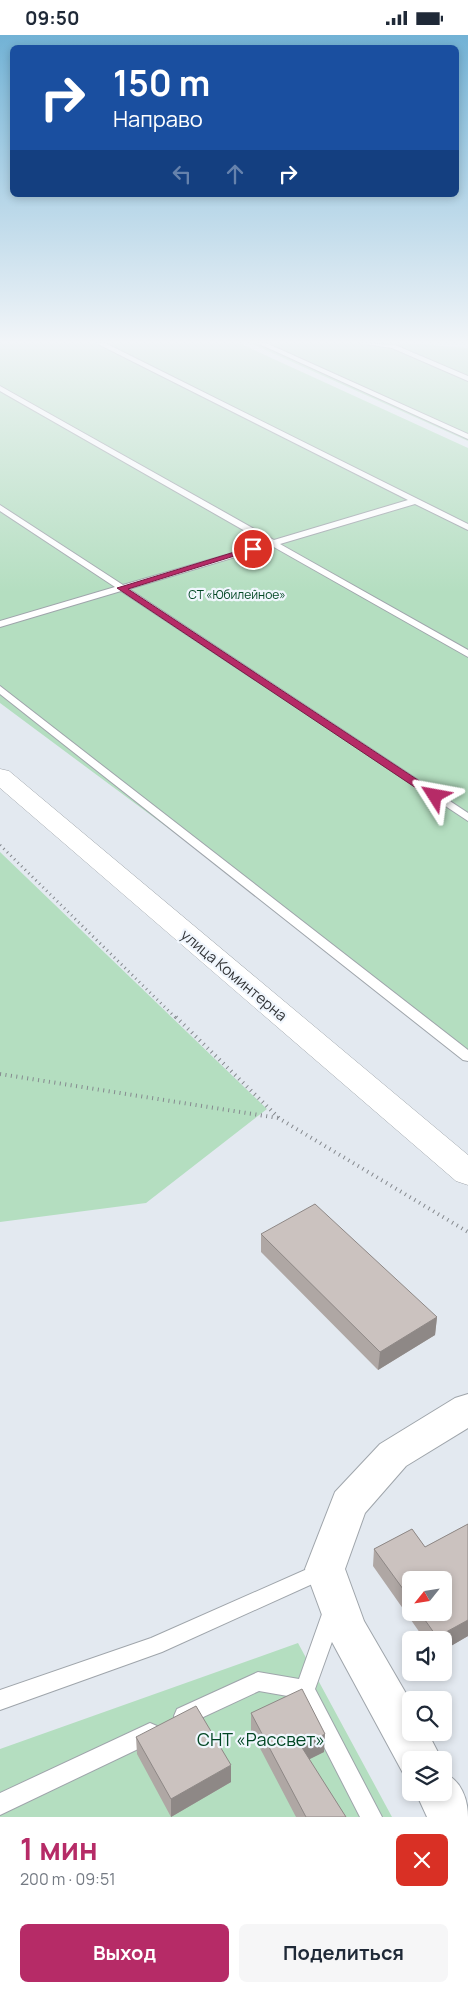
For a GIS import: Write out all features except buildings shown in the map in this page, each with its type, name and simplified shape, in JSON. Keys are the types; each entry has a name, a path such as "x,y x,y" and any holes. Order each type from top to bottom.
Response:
{"street":[{"name":"улица Коминтерна","path":"0,776 468,1173"},
{"path":"415,1751 346,1629 331,1585 349,1504 393,1455 468,1409"},
{"path":"442,1801 451,1817"}],"lane":[{"path":"67,426 468,654"},
{"path":"265,426 468,527"},
{"path":"444,426 468,437"},
{"path":"0,624 415,501"},
{"path":"0,507 468,818"},
{"path":"0,689 468,1057"},
{"path":"331,1585 304,1691 371,1817"},
{"path":"0,1700 331,1585"},
{"path":"0,1804 258,1681 304,1691"}],"path":[{"path":"0,845 280,1119 468,1233"},
{"path":"0,1074 280,1119"}],"green space":[{"name":"СТ «Юбилейное»","path":"0,426 420,426 468,448 468,1051 0,703"},
{"path":"435,426 468,426 468,441"},
{"path":"0,852 267,1109 146,1203 0,1222"},
{"name":"СНТ «Рассвет»","path":"298,1643 392,1817 0,1817 0,1749"}],"route":[{"path":"253,549 121,588 435,796"}]}
